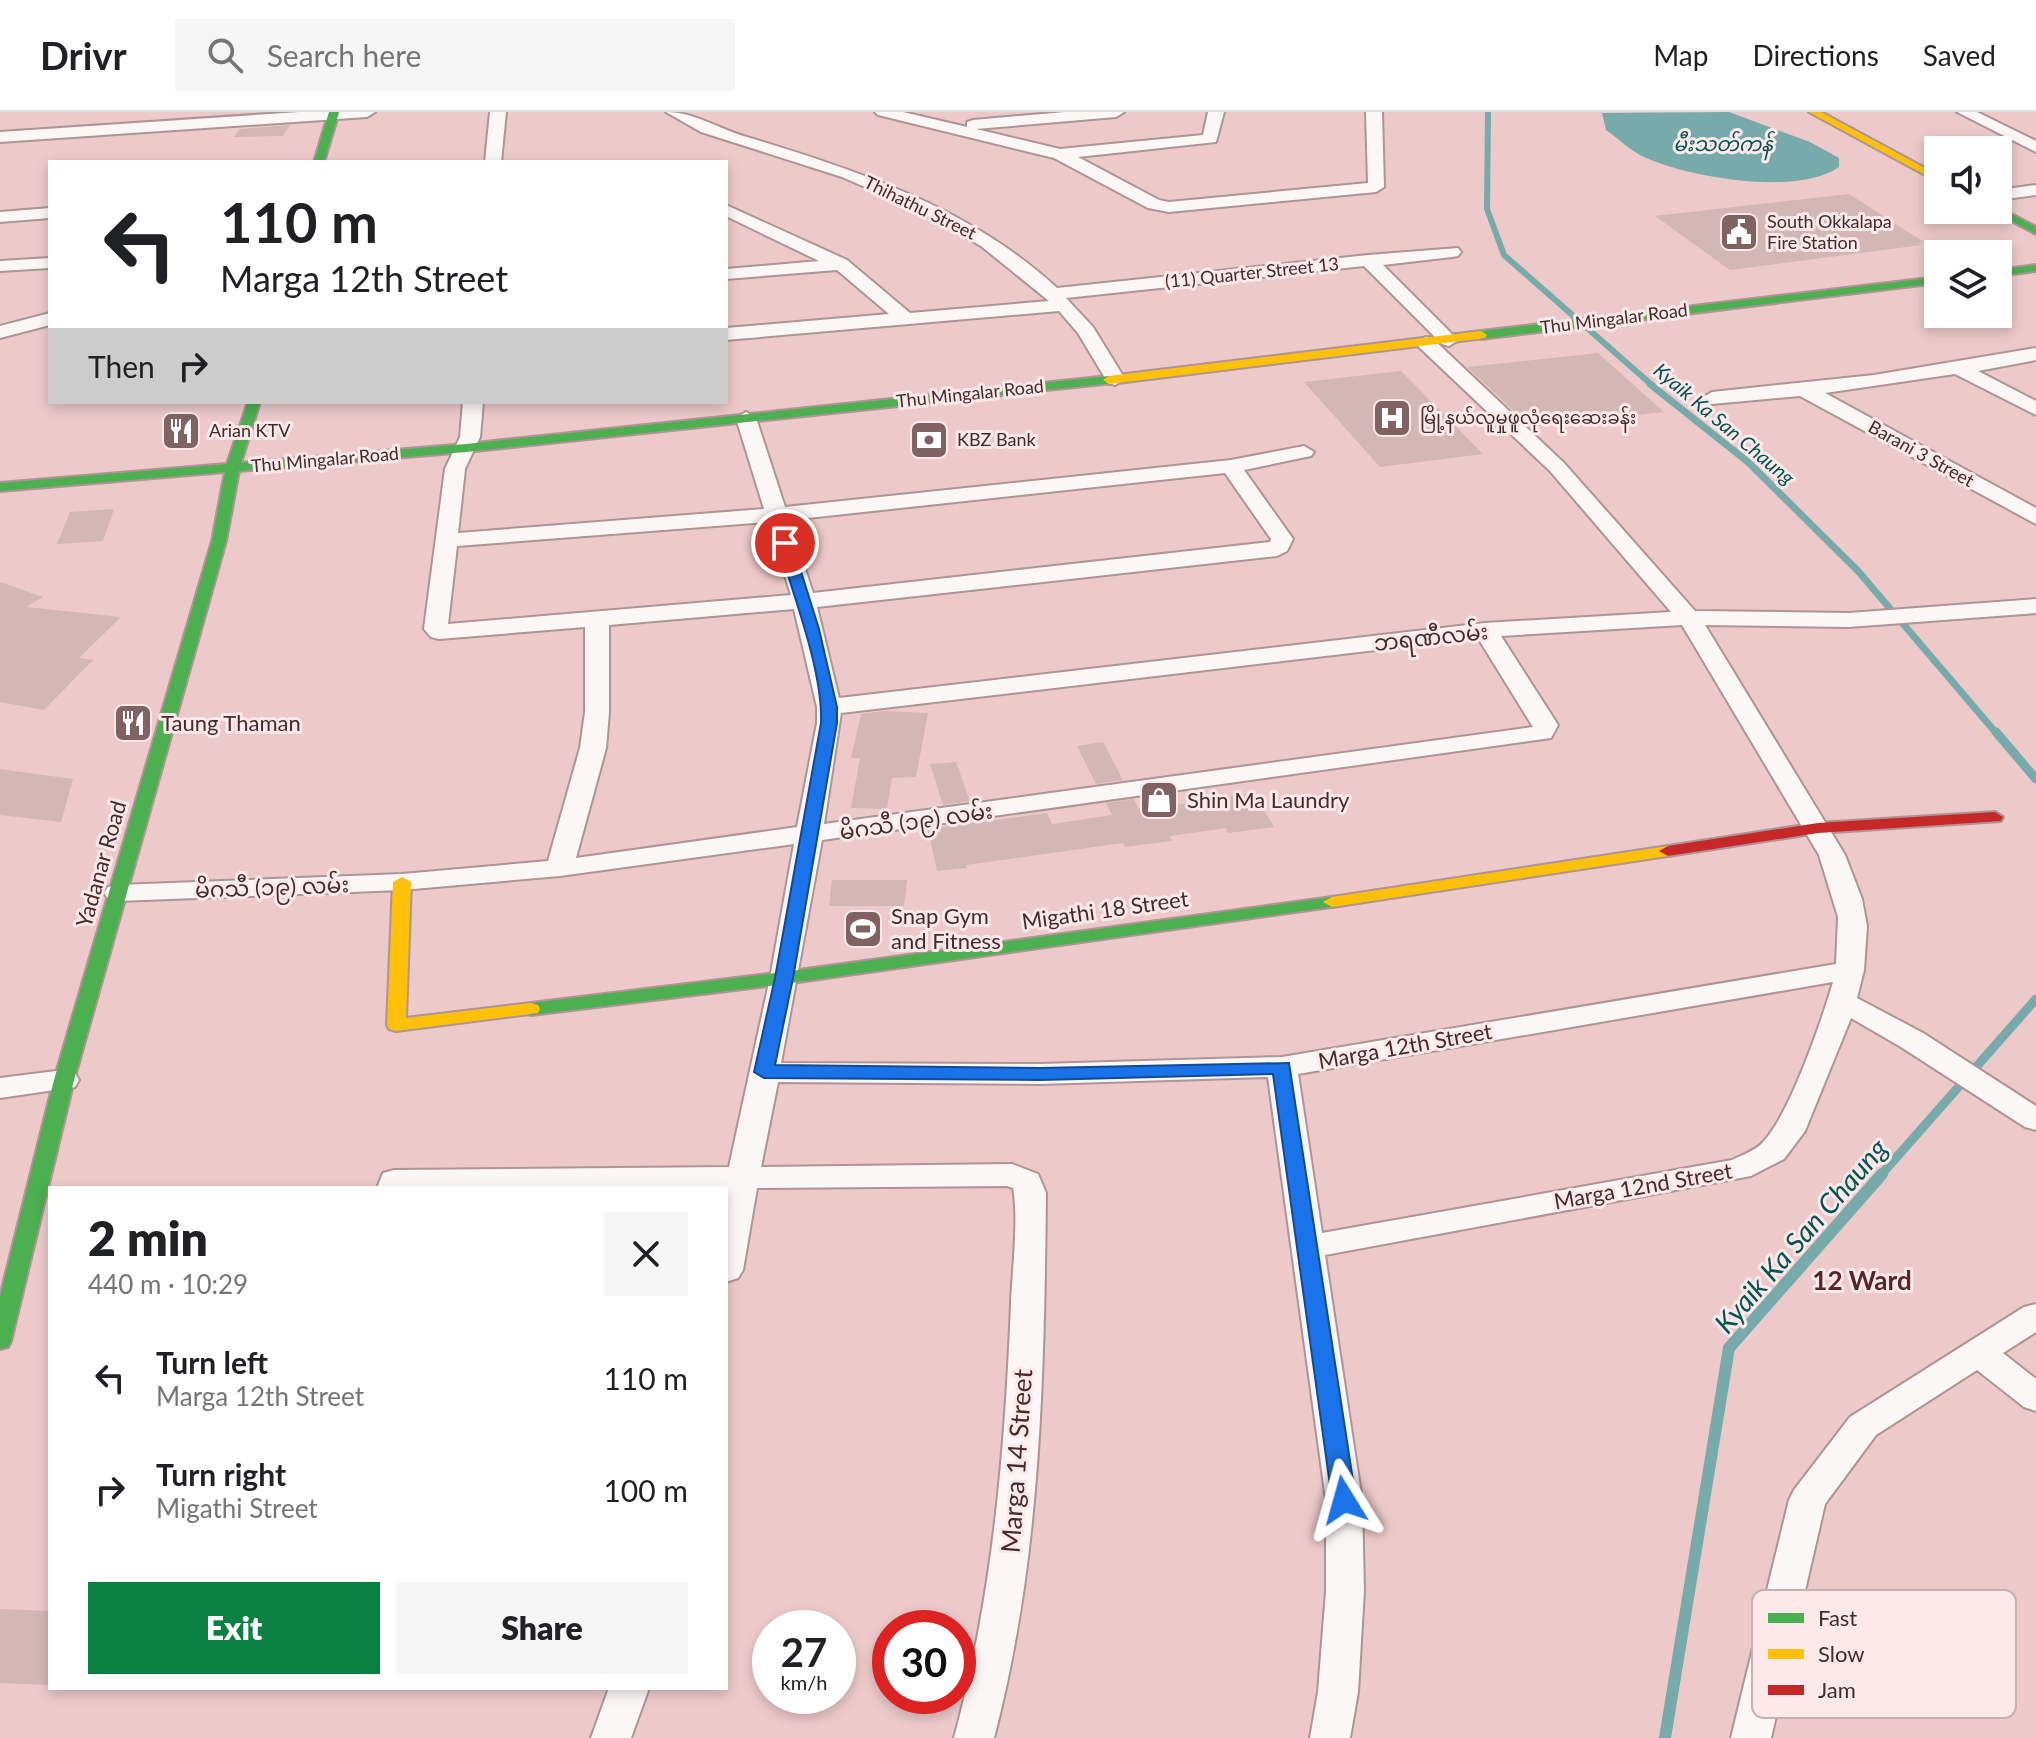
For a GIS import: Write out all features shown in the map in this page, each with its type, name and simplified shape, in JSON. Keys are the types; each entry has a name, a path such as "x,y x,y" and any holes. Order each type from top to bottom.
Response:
{"main road":[{"path":"1814,112 1924,171"},
{"path":"320,160 334,113"},
{"path":"2012,218 2036,231"},
{"path":"2012,271 2036,268"},
{"name":"Thu Mingalar Road","path":"0,487 466,448 1115,379 1924,282"},
{"name":"Yadanar Road","path":"0,1341 64,1080 219,541 233,467 253,404"},
{"name":"Migathi 18 Street","path":"402,882 396,1025 784,978 1322,904 1818,828 1995,817"}],"street":[{"path":"0,137 367,112"},
{"path":"493,160 498,112"},
{"name":"Thihathu Street","path":"674,112 700,128 832,168 951,220 1008,255 1057,300 1077,320 1115,379"},
{"path":"883,112 1060,154 1160,206 1366,189 1378,184 1374,112"},
{"path":"946,127 1116,112"},
{"path":"1060,154 1210,139 1216,112"},
{"path":"1965,112 2036,147"},
{"path":"2012,193 2036,190"},
{"path":"0,217 48,213"},
{"path":"735,219 841,264 906,319"},
{"name":"(11) Quarter Street 13","path":"728,334 906,319 1452,252"},
{"path":"1368,260 1449,340"},
{"path":"0,266 48,263"},
{"path":"728,274 841,264"},
{"path":"0,332 48,320"},
{"name":"Marga 12nd Street","path":"1308,1247 1740,1169 1773,1152 1789,1131 1841,1001 1850,970 1853,925 1846,891 1818,828 1689,618 1557,467 1426,343"},
{"path":"1712,398 1806,391 1960,369 2036,354"},
{"path":"1960,369 2036,409"},
{"name":"Barani 3 Street","path":"1806,391 2036,517"},
{"path":"473,404 470,437 455,469 436,629 439,632 804,601 1269,551 1279,546 1282,539 1231,466"},
{"path":"728,1259 784,978 829,707 804,601 746,418"},
{"path":"447,540 775,515 1231,466 1304,452"},
{"name":"ဘရဏီလမ်း","path":"829,707 1485,630 1689,618 1849,620 2036,606"},
{"path":"560,868 595,731 597,619"},
{"name":"မိဂသီ (၁၉) လမ်း","path":"118,893 402,882 560,868 1542,733 1546,725 1485,630"},
{"name":"Marga 12th Street","path":"764,1072 1040,1074 1282,1067 1850,970"},
{"path":"1841,1001 1912,1040 2036,1120"},
{"path":"1282,1067 1344,1500 1344,1606 1338,1692 1330,1738"},
{"path":"0,1088 64,1080"},
{"name":"Marga 14 Street","path":"742,1180 1012,1175 1027,1182 1030,1193 1027,1307 1012,1545 994,1663 974,1738"},
{"path":"393,1186 394,1181 742,1180"},
{"path":"1786,1590 1807,1500 1863,1426 2036,1316"},
{"path":"1978,1352 2036,1398"},
{"path":"611,1738 628,1690"},
{"path":"1751,1738 1756,1718"}],"water":[{"name":"မီးသတ်ကန်","path":"1729,112 1810,142 1839,158 1839,167 1821,176 1772,182 1690,172 1636,152 1606,130 1602,113"}],"building":[{"path":"290,125 283,136 234,137 240,129"},
{"path":"1849,194 1924,242 1918,243 1922,245 1730,270 1655,216"},
{"path":"1598,353 1664,412 1531,427 1467,367"},
{"name":"မြို့နယ်လူမှုဖူလုံရေးဆေးခန်း","path":"1401,371 1483,454 1380,467 1304,382"},
{"path":"114,509 103,541 57,544 70,512"},
{"path":"0,582 43,597 26,607 121,617 79,658 93,660 44,710 0,702"},
{"path":"884,711 928,713 916,777 892,778 887,809 851,808 860,758 851,758 861,714"},
{"path":"1103,742 1123,780 1096,784 1077,746"},
{"path":"956,762 970,801 943,805 930,764"},
{"path":"0,769 73,779 61,822 0,815"},
{"path":"1254,793 1274,827 1228,833 1226,828 1170,836 1172,841 1125,847 1123,843 966,865 967,868 937,871 928,829 1047,813 1052,824 1112,815 1106,803 1134,799 1138,808 1156,808"},
{"path":"832,880 907,880 904,906 829,906"},
{"path":"0,1609 48,1611 48,1685 0,1683"}],"waterway":[{"name":"Kyaik Ka San Chaung","path":"1488,112 1487,209 1504,255 1653,386"},
{"name":"Kyaik Ka San Chaung","path":"1650,384 1748,462 1858,571 1997,734"},
{"name":"Kyaik Ka San Chaung","path":"1996,732 2036,779"},
{"name":"Kyaik Ka San Chaung","path":"1880,1176 2036,999"},
{"name":"Kyaik Ka San Chaung","path":"1665,1738 1729,1348 1882,1174"}],"traffic: fast":[{"path":"320,160 334,112"},
{"path":"2012,218 2036,231"},
{"path":"2012,271 2036,268"},
{"path":"1481,335 1924,282"},
{"path":"0,487 466,448 1109,380"},
{"path":"0,1341 64,1080 219,541 233,467 253,404"},
{"path":"531,1009 784,978 1332,902"}],"traffic: slow":[{"path":"1814,112 1924,171"},
{"path":"1109,380 1481,335"},
{"path":"1332,902 1668,851"},
{"path":"402,882 396,1025 531,1009"}],"traffic: jam":[{"path":"1668,851 1818,828 1995,817"}],"place":[{"name":"South Okkalapa Fire Station","path":"1739,232"},
{"name":"မြို့နယ်လူမှုဖူလုံရေးဆေးခန်း","path":"1392,418"},
{"name":"Arian KTV","path":"181,431"},
{"name":"KBZ Bank","path":"929,440"},
{"name":"Taung Thaman","path":"133,723"},
{"name":"Shin Ma Laundry","path":"1159,800"},
{"name":"Snap Gym and Fitness","path":"863,929"}],"district":[{"name":"12 Ward","path":"1862,1281"}],"route":[{"path":"785,543 811,629 829,707 829,723 784,978 764,1072 1040,1074 1282,1067 1344,1500"}]}
